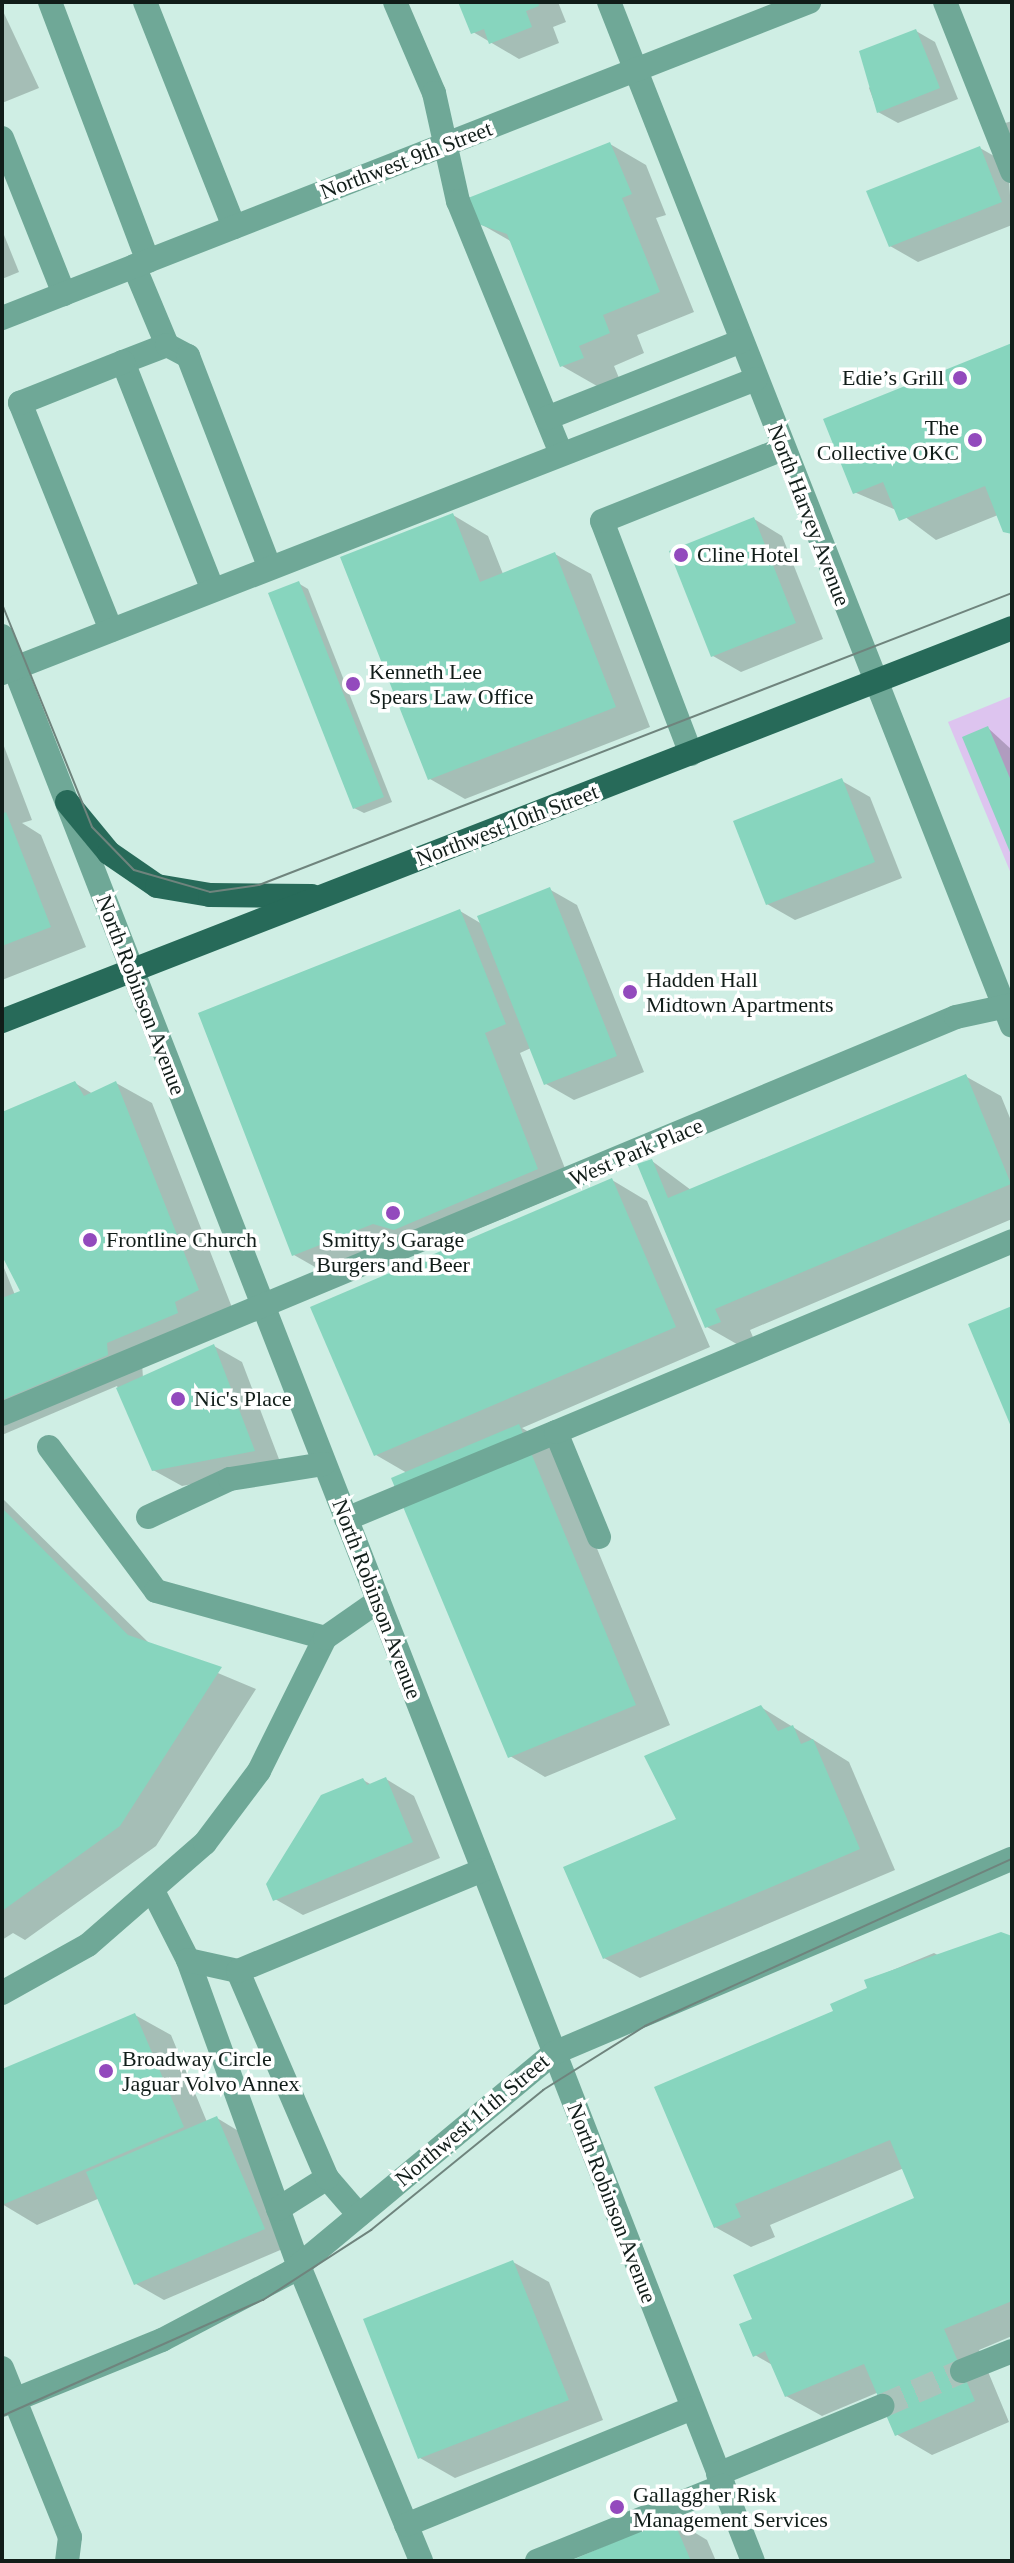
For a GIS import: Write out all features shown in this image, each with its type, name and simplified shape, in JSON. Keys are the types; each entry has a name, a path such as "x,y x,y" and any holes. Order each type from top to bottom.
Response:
{"main road":[{"name":"Northwest 10th Street","path":"2,1021 1012,628"},
{"path":"67,802 109,853 157,886 210,895 326,896"}],"street":[{"path":"50,2 167,345 188,356 270,568"},
{"path":"145,2 234,227"},
{"path":"395,2 434,93 458,201 561,454"},
{"name":"North Harvey Avenue","path":"609,2 875,681 1010,1013"},
{"name":"Northwest 9th Street","path":"2,318 809,2"},
{"path":"945,2 1012,171"},
{"path":"2,138 64,294"},
{"path":"547,418 741,341"},
{"path":"111,630 20,403 167,345"},
{"path":"123,362 213,590"},
{"path":"8,670 756,379"},
{"path":"691,754 602,521 783,449"},
{"name":"North Robinson Avenue","path":"2,636 8,670 67,802 753,2561"},
{"name":"West Park Place","path":"2,1414 956,1017 1010,1013"},
{"path":"346,1519 1012,1241"},
{"path":"556,1432 599,1537"},
{"path":"49,1447 156,1591 325,1638"},
{"path":"148,1517 230,1479 324,1464"},
{"path":"2,1993 88,1945 154,1893 239,1803 325,1638 378,1601"},
{"name":"Northwest 11th Street","path":"8,2403 162,2340 299,2266 554,2053 1012,1859"},
{"path":"188,1960 238,1971 483,1870"},
{"path":"154,1893 188,1960 299,2266 421,2561"},
{"path":"238,1971 327,2178 359,2215"},
{"path":"278,2209 327,2178"},
{"path":"962,2371 1012,2351"},
{"path":"2,2368 8,2403 70,2537 63,2550 67,2561"},
{"path":"537,2561 882,2406"},
{"path":"406,2525 692,2408"}],"shaded area":[{"path":"1012,696 1012,876 948,722"}],"building":[{"path":"458,2 538,2 539,6 526,11 532,27 489,44 484,29 471,34"},
{"path":"916,29 940,88 877,113 859,51"},
{"path":"610,142 632,194 622,198 660,292 603,315 610,333 579,346 584,358 560,367 507,234 478,224 468,198"},
{"path":"980,146 1002,202 889,247 866,191"},
{"path":"1012,343 1012,534 1003,532 985,486 899,521 883,482 853,494 823,419"},
{"path":"453,513 480,582 555,552 616,707 428,780 340,557"},
{"path":"754,517 796,623 711,657 669,551"},
{"path":"299,581 384,797 353,809 268,593"},
{"path":"988,726 1012,783 1012,857 962,737"},
{"path":"842,778 875,862 766,905 733,821"},
{"path":"6,812 51,927 2,946 2,814"},
{"path":"550,887 617,1056 544,1085 477,916"},
{"path":"460,909 506,1024 485,1033 538,1169 394,1230 373,1224 292,1256 198,1013"},
{"path":"966,1074 1011,1184 715,1309 721,1322 705,1328 637,1164 652,1159 668,1198"},
{"name":"Frontline Church","path":"75,1081 84,1096 116,1081 199,1290 175,1302 178,1313 107,1343 108,1355 2,1400 2,1298 20,1291 2,1256 2,1112"},
{"path":"612,1178 676,1327 374,1456 310,1307"},
{"path":"1012,1306 1012,1429 968,1324"},
{"name":"Nic's Place","path":"214,1344 255,1451 152,1471 116,1388"},
{"path":"519,1424 636,1705 508,1758 391,1478"},
{"path":"2,1508 128,1635 222,1667 120,1826 2,1911"},
{"path":"761,1705 778,1731 793,1725 801,1744 813,1739 860,1849 603,1959 563,1867 676,1819 644,1756"},
{"path":"386,1777 413,1842 273,1901 266,1884 321,1795 363,1778 367,1785"},
{"path":"1001,1932 1012,1936 1012,2301 944,2329 975,2401 895,2436 864,2364 785,2397 765,2351 753,2357 739,2324 752,2319 733,2275 914,2198 890,2140 735,2204 741,2217 714,2228 654,2087 833,2011 830,2004 867,1988 864,1980"},
{"path":"135,2013 184,2127 2,2205 2,2069"},
{"path":"217,2116 265,2229 134,2285 86,2172"},
{"path":"513,2260 569,2400 418,2459 363,2319"},
{"path":"672,2517 691,2561 570,2561"}],"tunnel":[{"path":"882,2406 962,2371"}],"tram line":[{"path":"2,604 92,827 134,870 210,892 259,885 1012,593"},
{"path":"2,2416 263,2300 371,2230 543,2090 645,2026 1012,1859"}],"place":[{"name":"Edie’s Grill","path":"960,378"},
{"name":"The Collective OKC","path":"975,440"},
{"name":"Cline Hotel","path":"681,555"},
{"name":"Kenneth Lee Spears Law Office","path":"353,684"},
{"name":"Hadden Hall Midtown Apartments","path":"630,992"},
{"name":"Smitty’s Garage Burgers and Beer","path":"393,1213"},
{"name":"Frontline Church","path":"90,1240"},
{"name":"Nic's Place","path":"178,1399"},
{"name":"Broadway Circle Jaguar Volvo Annex","path":"106,2071"},
{"name":"Gallaggher Risk Management Services","path":"617,2507"}]}
